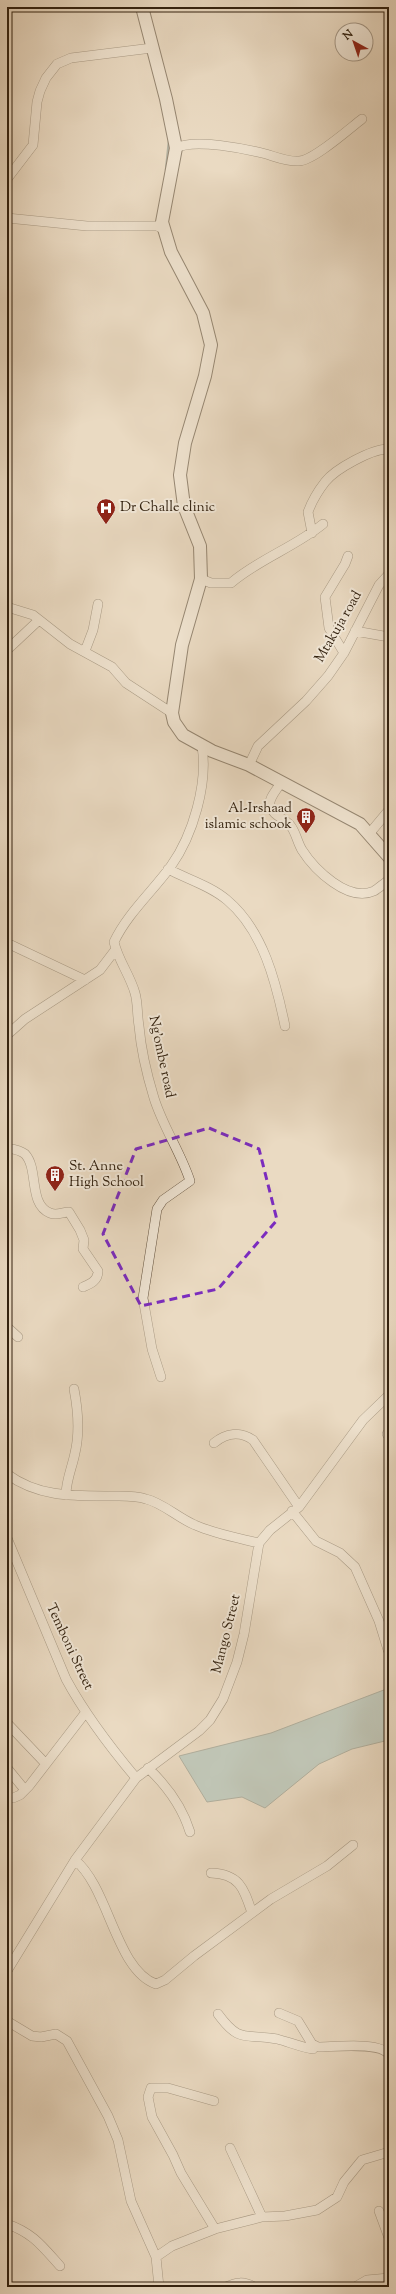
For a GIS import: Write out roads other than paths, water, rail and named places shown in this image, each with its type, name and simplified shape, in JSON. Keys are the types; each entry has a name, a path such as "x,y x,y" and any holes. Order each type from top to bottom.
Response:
{"street":[{"path":"142,7 166,99 176,148 174,167 163,210 164,229 171,252 204,313 210,345 205,376 185,442 180,483 184,506 200,546 201,579 182,645 172,713 174,722 183,735 202,746 250,765 360,824 389,857"},
{"path":"7,180 33,145 37,102 40,90 46,78 57,64 71,58 152,48"},
{"path":"176,148 187,144 236,148 299,161 312,156 362,119"},
{"path":"8,217 87,226 157,226 164,229"},
{"path":"312,533 308,512 325,481 335,473 361,458 389,449"},
{"path":"201,579 211,583 231,583 246,571 312,533 324,524"},
{"path":"344,652 329,628 325,597 345,564 348,556"},
{"name":"Mtakuja road","path":"250,765 258,746 306,701 344,652 379,585 389,574"},
{"path":"85,651 94,630 98,604"},
{"path":"7,607 25,612 39,620 70,644 112,667 126,682 172,713"},
{"path":"7,650 39,620"},
{"path":"355,632 389,637"},
{"path":"7,1035 25,1019 100,970 116,949 114,942 118,934 168,870 180,852 194,821 204,776 202,746"},
{"path":"281,782 270,802 270,806 275,814 291,826 300,848 325,878 338,886 359,892 373,891 389,880"},
{"path":"369,834 389,810"},
{"path":"168,870 215,892 227,900 243,917 261,946 285,1026"},
{"path":"7,943 85,980"},
{"name":"Ng'ombe road","path":"116,949 131,977 136,996 139,1027 154,1098 172,1144 182,1161 190,1181 163,1200 156,1209 143,1298 152,1349 161,1377"},
{"path":"7,1148 18,1150 28,1160 39,1202 44,1209 54,1214 69,1212 75,1219 84,1240 83,1249 98,1272 98,1275 93,1282 82,1287"},
{"path":"7,1327 18,1337"},
{"path":"66,1495 66,1481 75,1454 78,1424 74,1389"},
{"name":"Mango Street","path":"7,1971 75,1860 136,1778 199,1731 210,1720 223,1699 237,1662 244,1634 259,1544 270,1530 296,1509 363,1420 389,1395"},
{"path":"214,1443 218,1439 238,1433 243,1434 252,1440 316,1541 340,1553 355,1567 379,1621 388,1650"},
{"path":"7,1474 17,1482 36,1490 66,1495 131,1496 146,1499 156,1502 175,1516 212,1532 259,1544"},
{"name":"Temboni Street","path":"7,1538 66,1679 86,1712 136,1778"},
{"path":"13,1798 20,1795 25,1790 86,1712"},
{"path":"7,1723 46,1764"},
{"path":"7,1768 25,1790"},
{"path":"148,1768 185,1814 190,1832"},
{"path":"75,1860 83,1867 98,1892 122,1947 146,1981 156,1984 165,1980 194,1956 271,1899 327,1866 353,1845"},
{"path":"212,1873 235,1879 241,1884 252,1913"},
{"path":"280,2013 298,2021 312,2044 318,2047 374,2047 384,2050 389,2055"},
{"path":"218,2014 236,2034 247,2037 276,2039 313,2049"},
{"path":"7,2021 32,2036 41,2037 56,2034 68,2041 108,2116 118,2140 131,2201 156,2257 159,2287"},
{"path":"214,2101 168,2088 151,2088 148,2097 152,2117 181,2173 215,2229"},
{"path":"230,2148 262,2217"},
{"path":"156,2257 172,2246 215,2229 262,2217 285,2216 317,2210 337,2197 344,2182 362,2160 389,2152"},
{"path":"379,2211 389,2238"},
{"path":"7,2224 22,2229 36,2238 60,2266"},
{"path":"355,2287 367,2280 389,2278"},
{"path":"226,2287 239,2282 247,2283 254,2287"}],"water":[{"path":"389,1688 389,1740 352,1749 319,1764 265,1808 242,1797 207,1802 179,1756 271,1733"}],"waterway":[{"path":"166,170 169,141"}],"place":[{"name":"Dr Challe clinic","path":"106,525"},
{"name":"Al-Irshaad islamic schook","path":"306,834"},
{"name":"St. Anne High School","path":"55,1192"}]}
